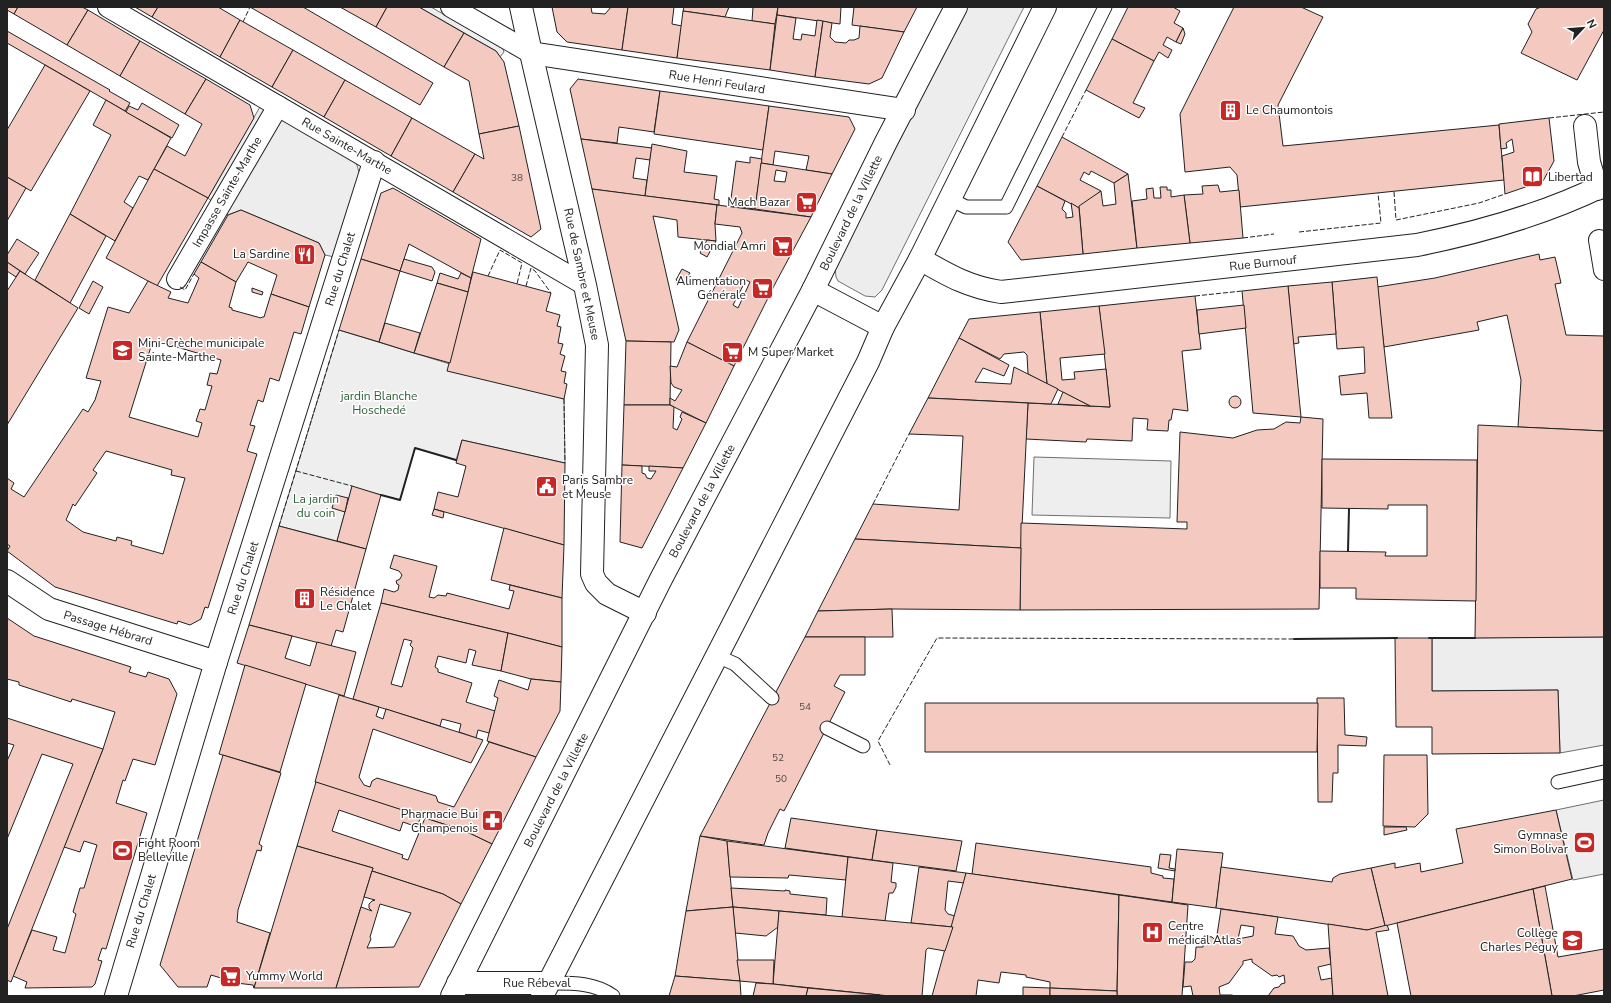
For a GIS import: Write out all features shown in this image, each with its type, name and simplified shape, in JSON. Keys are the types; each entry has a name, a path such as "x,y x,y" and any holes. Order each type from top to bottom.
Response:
{"street":[{"name":"Rue Sainte-Marthe","path":"108,7 585,285"},
{"path":"451,7 531,53"},
{"name":"Rue de Sambre et Meuse","path":"522,7 531,53 585,285 597,345 592,574 596,583 606,594 645,613"},
{"name":"Boulevard de la Villette","path":"455,990 661,579 813,290 886,142 904,110 956,7"},
{"path":"545,990 864,368 883,327 920,259 1045,7"},
{"name":"Rue Henri Feulard","path":"531,53 904,110"},
{"name":"Impasse Sainte-Marthe","path":"177,279 278,106"},
{"path":"1585,126 1589,162 1600,187"},
{"name":"Rue du Chalet","path":"116,996 216,662 374,162"},
{"name":"Rue Burnouf","path":"920,259 962,282 981,289 1001,292 1416,245 1483,231 1564,203 1600,187"},
{"path":"1599,240 1604,270"},
{"path":"813,290 883,327"},
{"name":"Passage Hébrard","path":"7,581 49,609 216,662"},
{"name":"Rue Rébeval","path":"455,990 545,990"}],"lane":[{"path":"950,199 966,207 1006,207 1105,7"},
{"path":"717,656 735,664 772,698"},
{"path":"827,728 863,746"},
{"path":"1558,782 1604,772"},
{"name":"Rue Rébeval","path":"545,990 579,983 605,990 613,996"}],"green space":[{"name":"jardin Blanche Hoschedé","path":"339,330 564,399 565,463 462,440 456,460 415,448 400,500 352,487 337,541 279,526"},
{"path":"1034,457 1171,461 1170,518 1032,515"},
{"name":"Gymnase Simon Bolivar","path":"1604,800 1604,874 1573,880 1556,810"}],"shaded area":[{"path":"419,7 431,7 503,49 504,52 500,57 496,51"},
{"path":"967,7 1024,7 882,290 875,297 865,296 838,281 835,267"},
{"path":"261,105 354,161 357,165 360,176 339,258 325,255 319,243 241,210 228,215 208,198"},
{"path":"1604,637 1604,745 1560,753 1558,690 1432,691 1432,638"}],"building":[{"path":"7,7 18,7 14,14 7,10"},
{"path":"18,7 82,7 88,10 67,45 14,14"},
{"path":"135,7 158,7 152,17"},
{"path":"158,7 218,7 240,20 220,57 152,17"},
{"path":"250,7 303,7 433,83 420,105"},
{"path":"340,7 387,7 376,27"},
{"path":"387,7 419,7 464,33 444,67 376,27"},
{"path":"552,7 591,7 592,13 605,14 611,7 628,7 622,50 567,42 557,32"},
{"path":"628,7 674,7 672,24 682,26 677,58 622,50"},
{"path":"684,7 729,7 725,17 683,11"},
{"path":"753,7 778,7 775,24 752,21"},
{"path":"778,7 841,7 840,24 777,15"},
{"path":"854,7 917,7 904,32 852,25"},
{"path":"1128,7 1173,7 1180,11 1174,23 1183,28 1176,42 1167,37 1163,45 1172,50 1168,58 1159,52 1154,61 1112,39"},
{"name":"Le Chaumontois","path":"1234,7 1301,7 1323,17 1278,105 1283,146 1499,125 1504,180 1240,207 1237,175 1230,167 1185,172 1180,114"},
{"path":"1541,7 1604,7 1604,30 1577,80 1521,53 1532,32 1528,24 1536,9"},
{"path":"88,10 140,41 120,76 67,45"},
{"path":"683,11 775,24 770,70 677,58"},
{"path":"777,15 796,18 793,39 801,40 802,34 815,36 817,20 823,21 815,77 770,70"},
{"path":"240,20 293,50 272,87 220,57"},
{"path":"823,21 832,23 830,37 835,42 846,43 849,40 859,38 860,26 904,32 882,78 869,84 815,77"},
{"path":"1183,28 1185,34 1181,44 1176,42"},
{"path":"7,31 130,103 125,111 7,43"},
{"path":"464,33 496,51 504,62 519,126 479,134 469,81 444,67"},
{"path":"1112,39 1154,61 1133,103 1145,108 1139,118 1086,90"},
{"path":"140,41 206,79 185,114 120,76"},
{"path":"293,50 345,80 324,117 272,87"},
{"path":"45,65 90,91 31,191 7,177 7,130"},
{"path":"206,79 250,105 254,118 208,198 154,169 167,146 185,156 202,124 185,114"},
{"path":"578,79 660,91 654,132 619,127 617,143 581,139 570,89"},
{"path":"345,80 412,118 391,156 324,117"},
{"path":"660,91 769,106 763,150 654,134"},
{"path":"106,100 171,138 148,180 139,176 124,202 133,208 115,241 70,214 111,135 93,125"},
{"path":"142,103 179,125 172,138 126,112 129,106 138,110"},
{"path":"769,106 849,117 855,129 832,174 806,170 809,156 775,151 773,165 761,163"},
{"path":"412,118 475,154 453,192 391,156"},
{"path":"1549,118 1554,161 1543,181 1505,194 1502,156 1514,152 1512,139 1506,143 1507,148 1501,149 1499,124"},
{"path":"519,126 541,229 531,237 453,192 475,154 484,159 479,134"},
{"path":"1062,137 1128,174 1114,183 1091,171 1089,175 1084,172 1080,180 1101,191 1079,208 1037,186"},
{"path":"581,139 652,148 650,160 636,158 633,178 647,180 645,196 592,189"},
{"path":"652,144 687,151 684,172 717,176 714,199 719,200 719,205 645,196"},
{"path":"750,157 762,159 755,209 730,206 736,161 750,163"},
{"path":"761,163 832,174 811,217 755,209","holes":["776,170 787,172 785,182 774,181"]},
{"path":"154,169 208,198 157,286 106,258"},
{"path":"1128,174 1137,248 1083,254 1079,206 1101,191 1103,206 1116,204 1114,183"},
{"path":"7,177 26,188 7,221"},
{"path":"1218,185 1220,192 1239,190 1243,238 1190,243 1184,195 1203,194 1202,186"},
{"path":"1037,186 1065,201 1062,209 1066,213 1066,218 1073,217 1071,203 1079,208 1083,254 1021,260 1008,242"},
{"path":"1160,187 1167,187 1167,190 1171,190 1171,197 1184,195 1190,243 1137,248 1132,201 1147,199 1146,189 1153,188 1154,198 1161,198"},
{"path":"393,188 481,239 471,278 409,244 400,271 361,259 381,193"},
{"path":"592,189 717,205 715,224 716,241 678,237 677,220 653,216 679,330 674,342 626,341"},
{"path":"717,205 811,217 776,282 734,366 687,342 742,233 740,227 715,224","holes":["746,280 750,282 738,308 733,305"]},
{"path":"241,210 319,243 325,255 309,307 271,294 277,275 248,262 236,282 201,262 228,215"},
{"path":"70,214 106,236 70,303 35,280"},
{"path":"17,239 39,253 25,274 7,262 7,255"},
{"path":"707,240 716,241 707,257 700,253"},
{"path":"1539,254 1540,260 1555,257 1561,283 1555,284 1566,335 1604,336 1604,431 1518,427 1521,380 1507,315 1477,322 1479,330 1384,347 1377,287 1435,278"},
{"path":"361,259 400,271 379,342 339,330"},
{"path":"404,259 432,267 435,272 432,281 400,271"},
{"path":"7,262 20,271 16,277 7,271"},
{"path":"201,262 236,282 229,307 232,308 232,310 261,318 264,317 271,294 309,307 301,334 294,332 279,381 270,378 263,402 258,400 250,425 255,426 247,451 257,454 208,608 205,607 201,619 190,625 178,621 177,624 55,587 7,551 10,546 7,544 7,478 14,483 11,489 24,497 83,409 88,412 95,400 101,381 86,378 108,307 129,313 148,281 171,292 168,298 188,303 199,278 194,274","holes":["153,340 221,360 217,374 210,373 207,385 212,386 205,410 200,409 196,421 202,423 198,437 129,417","106,451 172,470 171,475 185,478 163,554 131,545 132,541 117,537 116,541 83,532 66,520 73,504 75,506 97,473 93,470"]},
{"path":"682,269 690,273 683,284 676,280"},
{"path":"20,271 78,308 7,425 7,291"},
{"path":"473,272 551,293 546,311 560,315 557,326 561,327 558,343 563,344 560,354 565,356 561,371 566,372 564,383 567,384 564,399 447,371"},
{"path":"440,273 458,279 461,273 471,278 468,292 437,283"},
{"path":"1377,277 1392,418 1369,418 1367,393 1341,395 1339,376 1365,373 1364,347 1337,349 1332,282"},
{"path":"93,281 103,287 89,314 79,308"},
{"path":"1332,282 1336,334 1298,337 1299,343 1293,344 1288,286"},
{"path":"437,283 468,292 450,363 414,353"},
{"path":"1288,286 1301,417 1253,413 1242,291"},
{"path":"252,288 263,292 262,295 252,292"},
{"path":"1195,296 1201,349 1182,351 1188,411 1173,409 1171,420 1169,420 1168,431 1147,430 1148,419 1133,418 1132,441 1087,439 1086,442 1026,439 1028,403 1110,407 1099,306"},
{"path":"1244,305 1246,328 1199,334 1197,310"},
{"path":"1099,306 1105,354 1060,358 1062,380 1075,379 1074,372 1106,369 1110,407 1090,406 1047,384 1040,312"},
{"path":"1040,312 1047,384 1028,374 1027,355 1024,352 1004,354 1000,359 959,338 969,319"},
{"path":"385,323 420,333 414,353 379,342"},
{"path":"959,338 1009,365 1004,376 983,368 975,382 1011,384 1014,367 1058,389 1051,404 928,398"},
{"path":"626,341 671,342 670,405 624,405"},
{"path":"687,342 734,366 706,423 670,405 670,398 675,401 682,390 674,387 671,383 670,366 677,367"},
{"path":"1063,392 1090,406 1058,404"},
{"path":"1235,396 1239,398 1241,402 1239,406 1235,408 1231,406 1229,402 1231,398"},
{"path":"928,398 1028,403 1021,548 855,539 873,504 959,510 963,436 909,434"},
{"path":"624,405 670,405 674,407 673,428 677,430 682,419 680,417 682,412 706,423 683,468 622,465"},
{"path":"1301,417 1323,419 1319,609 1020,610 1021,523 1187,529 1187,522 1177,522 1180,432 1233,438 1257,430 1274,429 1286,422 1300,423"},
{"path":"1478,425 1604,431 1604,637 1475,638"},
{"path":"462,440 565,463 564,545 434,509 438,492 458,497 466,466 456,463"},
{"path":"1322,459 1477,460 1476,601 1356,599 1356,588 1320,588 1320,551 1386,552 1385,556 1427,556 1427,505 1388,505 1388,509 1322,508"},
{"path":"622,465 642,466 642,473 645,474 647,478 651,479 656,471 649,471 649,466 683,468 642,548 620,542"},
{"path":"352,486 381,495 366,549 337,541"},
{"path":"336,495 348,498 345,512 332,508"},
{"path":"434,509 444,512 443,518 432,515"},
{"name":"Résidence Le Chalet","path":"279,526 366,549 343,632 336,630 331,646 249,625"},
{"path":"504,528 564,545 562,598 491,580"},
{"path":"855,539 1021,548 1020,610 892,609 818,611"},
{"path":"394,555 437,566 429,597 434,598 438,595 446,596 447,593 509,609 514,591 509,590 510,585 562,598 562,647 381,603 384,589 394,592 398,590 399,585 396,581 400,579 402,575 399,571 390,568"},
{"path":"381,603 508,633 501,671 472,665 476,651 469,649 466,663 438,656 435,667 438,669 438,672 472,683 466,702 495,711 489,733 478,730 476,738 459,732 461,724 442,719 440,726 353,699","holes":["404,639 412,641 410,645 413,648 402,687 391,684"]},
{"path":"892,609 893,637 805,637 818,611"},
{"path":"7,618 34,636 131,667 129,672 146,677 148,672 169,679 177,694 155,765 133,759 125,781 123,780 116,803 147,813 106,949 102,948 98,960 102,961 95,984 92,987 25,988 27,982 13,976 32,930 57,937 53,950 65,953 76,914 73,912 80,888 84,888 97,845 84,841 80,852 64,847 103,749 115,712 72,699 71,702 19,685 19,682 7,679"},
{"path":"249,625 292,636 285,658 310,666 317,642 356,652 344,696 237,663"},
{"path":"508,633 562,647 561,682 531,679 501,671"},
{"path":"805,637 865,637 865,675 840,675 834,686 845,692 784,811 780,809 768,833 764,845 700,836"},
{"path":"1395,638 1432,638 1432,691 1558,690 1560,753 1432,754 1432,727 1396,727"},
{"path":"245,665 306,684 280,772 219,754"},
{"path":"531,679 561,682 560,711 536,757 487,741 498,698 494,696 499,680 528,690"},
{"path":"339,695 379,707 376,716 383,719 386,709 483,740 471,763 373,729 359,777 364,785 370,787 372,781 377,778 436,796 438,802 454,807 489,742 536,757 492,844 465,831 315,782"},
{"path":"1317,698 1344,698 1345,735 1367,737 1366,746 1338,745 1338,773 1333,773 1332,802 1318,802"},
{"path":"925,703 1318,703 1317,752 925,752"},
{"path":"7,718 103,749 11,982 7,980 7,929 73,764 42,754 7,839 7,761 14,745 7,743"},
{"path":"223,755 281,773 259,844 262,846 261,851 257,850 238,910 237,922 270,933 254,988 253,985 220,981 221,978 211,975 207,987 178,987 160,965"},
{"path":"1384,755 1427,755 1428,814 1415,827 1383,826"},
{"path":"316,782 421,816 417,827 403,822 400,831 339,810 332,831 403,855 402,858 408,860 425,818 465,831 492,844 461,904 443,894 372,871 373,868 297,846"},
{"path":"1556,810 1572,879 1385,926 1371,868 1395,863 1395,868 1420,863 1421,872 1463,863 1456,829"},
{"path":"791,818 877,830 872,860 785,848"},
{"path":"1384,827 1406,827 1407,830 1384,835"},
{"path":"877,830 962,841 956,871 872,860"},
{"path":"700,836 727,841 733,907 686,911"},
{"path":"727,841 848,857 846,880 789,875 788,878 730,877"},
{"path":"976,843 1151,867 1151,873 1163,876 1163,878 1174,879 1172,902 972,874"},
{"path":"297,846 373,868 336,988 254,988"},
{"path":"1177,849 1223,853 1216,908 1172,902"},
{"path":"1160,854 1171,855 1169,868 1175,869 1175,871 1158,868"},
{"path":"848,857 893,863 891,882 896,883 896,887 893,893 889,893 885,921 842,917"},
{"path":"919,867 966,873 964,883 948,881 945,910 948,914 955,916 953,927 911,923"},
{"path":"1221,867 1332,882 1333,878 1340,874 1371,868 1385,926 1367,930 1216,908"},
{"path":"372,871 443,894 461,904 419,987 336,988 361,907 372,911 369,908 369,904 375,900 364,897","holes":["380,904 411,913 394,947 367,948 371,939 370,937"]},
{"path":"966,873 1119,895 1117,991 1050,988 1050,982 1026,977 1026,975 1001,972 999,983 978,980 976,996 932,996"},
{"path":"1545,886 1558,957 1604,949 1604,990 1573,996 1552,996 1533,889"},
{"path":"731,888 785,890 790,891 790,894 827,898 826,915 733,907"},
{"path":"1533,889 1552,996 1411,996 1397,923"},
{"name":"Centre médical Atlas","path":"1119,895 1188,905 1182,996 1117,996"},
{"path":"733,907 779,911 778,927 766,936 735,933"},
{"path":"733,907 740,981 675,976 686,911"},
{"path":"1221,909 1278,917 1275,934 1293,936 1299,946 1306,950 1329,948 1331,964 1318,967 1321,980 1332,978 1333,996 1268,996 1274,988 1285,983 1284,975 1279,977 1277,975 1272,976 1252,962 1252,959 1243,961 1243,964 1229,983 1219,987 1220,995 1234,996 1193,996 1191,986 1183,987 1185,962 1192,962 1195,959 1196,947 1203,947 1204,936 1212,937 1214,939 1217,935","holes":["1241,925 1254,927 1253,936 1238,939"]},
{"path":"779,911 953,927 945,951 928,948 926,950 922,996 890,996 773,984"},
{"path":"1328,924 1367,930 1387,925 1389,930 1376,932 1388,996 1333,996"},
{"path":"737,960 774,960 773,984 740,981"},
{"path":"675,976 740,981 741,996 669,996"},
{"path":"756,983 808,988 806,996 753,996"},
{"path":"1023,987 1050,988 1050,996 1023,996"},
{"path":"808,988 880,995 806,996"},
{"path":"1050,988 1117,991 1117,996 1050,996"}],"fence":[{"path":"243,22 250,7"},
{"path":"1062,137 1086,90"},
{"path":"1549,118 1604,112"},
{"path":"1394,192 1396,220 1479,203 1505,194"},
{"path":"1299,232 1381,223 1378,193"},
{"path":"1243,238 1274,234"},
{"path":"488,276 500,250 522,263 517,284"},
{"path":"526,286 531,268 535,271 551,293"},
{"path":"180,287 185,290 194,274"},
{"path":"1195,296 1242,291"},
{"path":"279,526 339,330"},
{"path":"564,399 565,463"},
{"path":"873,504 909,434"},
{"path":"296,471 352,486"},
{"path":"890,765 878,741 937,638 1294,639"}],"wall":[{"path":"381,495 400,500 415,448 456,460"},
{"path":"1348,551 1349,509"},
{"path":"1294,639 1397,638"},
{"path":"1429,638 1475,638"}],"place":[{"name":"Le Chaumontois","path":"1231,110"},
{"name":"Libertad","path":"1532,177"},
{"name":"Mach Bazar","path":"806,202"},
{"name":"Mondial Amri","path":"782,246"},
{"name":"La Sardine","path":"305,254"},
{"name":"Alimentation Générale","path":"762,288"},
{"name":"Mini-Crèche municipale Sainte-Marthe","path":"123,350"},
{"name":"M Super Market","path":"733,352"},
{"name":"Paris Sambre et Meuse","path":"546,487"},
{"name":"Résidence Le Chalet","path":"305,599"},
{"name":"Pharmacie Bui Champenois","path":"493,821"},
{"name":"Gymnase Simon Bolivar","path":"1584,842"},
{"name":"Fight Room Belleville","path":"123,850"},
{"name":"Centre médical Atlas","path":"1152,933"},
{"name":"Collège Charles Péguy","path":"1573,940"},
{"name":"Yummy World","path":"231,976"}],"park label":[{"name":"La jardin du coin","path":"316,506"}]}
